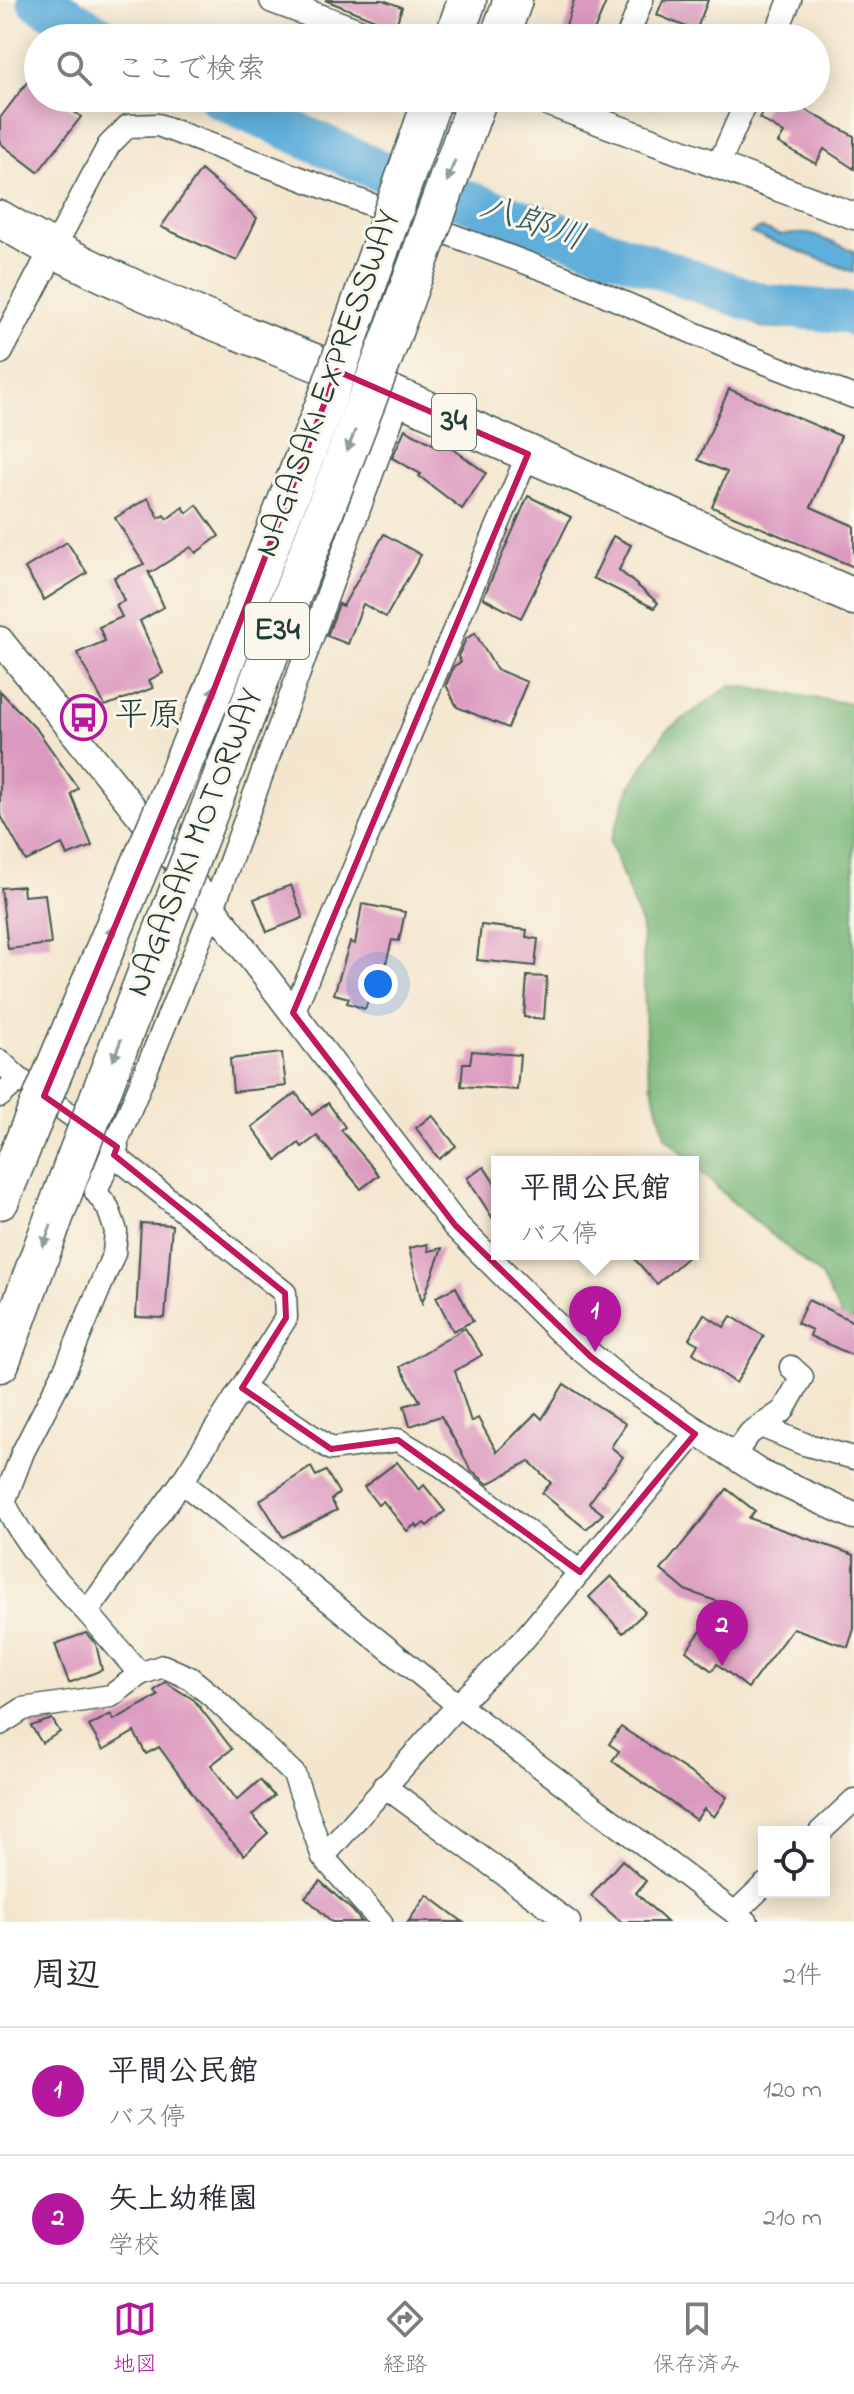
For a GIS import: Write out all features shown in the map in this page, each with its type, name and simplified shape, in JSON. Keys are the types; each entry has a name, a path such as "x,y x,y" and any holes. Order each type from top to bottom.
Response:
{"highway":[{"path":"459,24 467,0"},
{"path":"504,24 513,0"},
{"name":"NAGASAKI EXPRESSWAY","path":"0,1200 213,692 328,396 428,112"},
{"name":"NAGASAKI MOTORWAY","path":"0,1363 390,340 473,112"},
{"name":"34","path":"0,219 54,248 189,310 400,397 854,597"}],"street":[{"path":"273,0 337,24"},
{"path":"633,24 642,0"},
{"path":"780,24 790,0"},
{"path":"604,112 718,166 854,216"},
{"path":"718,166 742,112"},
{"path":"0,351 109,145 128,126 158,125 564,277 740,353 854,397"},
{"path":"140,1674 50,1573 16,1527 4,1502 23,1452 67,1366 114,1253 116,1231 108,1208 96,1192 213,908 400,397"},
{"path":"293,1013 528,454"},
{"path":"0,640 213,908 455,1225 491,1260"},
{"path":"0,1061 19,1079 115,1151 285,1293 286,1318 182,1482 87,1612"},
{"path":"0,1096 19,1079"},
{"path":"491,1260 591,1357 695,1434 792,1490 854,1516"},
{"path":"733,1456 750,1433 783,1411 802,1377 791,1367"},
{"path":"242,1388 331,1449 398,1440 442,1466 580,1572"},
{"path":"761,1426 804,1444 854,1458"},
{"path":"323,1857 458,1705 524,1639 695,1434"},
{"path":"182,1482 458,1705 741,1917 758,1893"},
{"path":"0,1724 23,1709 111,1696 140,1674 163,1666 190,1678 294,1774 323,1857 381,1922"},
{"path":"384,1786 569,1922"},
{"path":"826,1826 854,1800"}],"highlighted area":[{"path":"337,371 528,454 293,1013 455,1225 591,1357 695,1434 580,1572 398,1440 331,1449 242,1388 286,1318 285,1293 114,1155 117,1147 44,1096 213,692"}],"green space":[{"path":"731,685 854,704 854,1321 843,1319 820,1275 728,1198 699,1169 699,1156 685,1156 665,1136 647,1066 642,927 610,842 630,787 666,731"}],"water":[{"path":"761,228 779,235 809,233 854,251 854,272 751,233"},
{"path":"663,277 791,300 854,300 854,338 840,328 763,328"}],"building":[{"path":"325,0 383,0 402,7 396,24 385,24"},
{"path":"574,0 607,0 597,24 566,24"},
{"path":"663,0 708,0 699,24 679,24 657,15"},
{"path":"24,86 24,112 75,112 81,117 38,172 0,143 0,118"},
{"path":"763,112 809,112 854,136 854,169 824,149 816,164 778,143 784,133 759,118"},
{"path":"201,170 257,218 237,261 161,227"},
{"path":"729,389 841,436 811,507 854,526 854,567 712,507 727,472 698,460"},
{"path":"405,429 440,448 445,443 486,473 462,509 419,476 421,474 392,458"},
{"path":"528,496 571,517 521,618 483,598"},
{"path":"148,498 159,518 164,515 167,519 183,507 187,513 197,505 219,536 196,553 191,547 150,573 148,571 164,607 140,621 163,673 149,680 153,688 105,706 77,653 105,641 99,627 122,617 116,605 124,601 114,577 144,564 115,518"},
{"path":"384,534 421,555 386,617 363,604 348,644 327,636 339,604 343,606"},
{"path":"613,536 631,545 619,570 658,603 654,608 593,578"},
{"path":"67,542 87,573 44,600 25,568"},
{"path":"475,633 496,669 527,682 508,728 457,707 446,685 454,666 461,662 458,656 466,639"},
{"path":"0,691 38,731 78,788 71,794 92,846 67,856 62,844 26,861 0,814"},
{"path":"291,885 303,918 267,932 254,899"},
{"path":"23,886 24,896 45,894 51,944 8,949 1,888"},
{"path":"362,904 405,912 399,941 392,940 382,979 376,978 365,1009 347,1003 349,998 334,994 350,942 355,944"},
{"path":"481,925 527,930 526,937 538,939 535,966 477,960"},
{"path":"527,976 547,977 544,1019 524,1017"},
{"path":"472,1051 520,1055 517,1090 461,1086 463,1063 470,1063"},
{"path":"282,1053 286,1086 233,1092 230,1059"},
{"path":"296,1093 312,1115 328,1103 345,1127 341,1130 379,1175 361,1189 317,1136 302,1147 299,1143 277,1160 252,1127"},
{"path":"432,1115 456,1146 439,1159 416,1128"},
{"path":"484,1167 491,1178 491,1216 467,1178"},
{"path":"141,1223 172,1225 165,1318 136,1317"},
{"path":"427,1244 428,1251 442,1248 422,1303 409,1248"},
{"path":"635,1260 684,1260 657,1284"},
{"path":"456,1287 473,1321 453,1331 436,1297"},
{"path":"808,1300 854,1322 854,1356 810,1336 812,1330 797,1323"},
{"path":"704,1314 724,1327 731,1316 764,1336 736,1383 693,1353 698,1344 689,1339"},
{"path":"465,1328 482,1355 455,1371 471,1422 478,1418 497,1452 536,1413 542,1419 564,1384 626,1424 611,1447 623,1457 589,1503 603,1514 586,1529 542,1493 551,1483 529,1461 488,1484 471,1470 441,1416 410,1426 404,1406 420,1401 400,1367"},
{"path":"397,1462 419,1490 424,1485 445,1511 427,1526 424,1523 418,1528 416,1524 407,1531 383,1501 378,1505 364,1487"},
{"path":"311,1467 316,1476 326,1471 339,1493 331,1500 337,1510 283,1537 260,1500"},
{"path":"727,1489 755,1511 749,1518 854,1555 854,1629 848,1647 793,1628 748,1688 717,1664 712,1671 686,1651 722,1603 685,1590 661,1570"},
{"path":"611,1576 645,1612 623,1633 589,1597"},
{"path":"86,1633 96,1644 102,1670 69,1683 55,1644"},
{"path":"165,1682 194,1700 232,1749 211,1765 237,1800 260,1780 274,1796 252,1815 268,1833 244,1855 212,1820 159,1747 146,1754 134,1732 103,1750 89,1726 111,1714 114,1720 158,1696 154,1691"},
{"path":"52,1719 60,1732 42,1743 31,1726"},
{"path":"621,1727 727,1797 714,1817 704,1809 696,1820 612,1761 619,1751 609,1744"},
{"path":"622,1860 646,1881 636,1893 667,1922 621,1922 591,1896"},
{"path":"320,1881 362,1922 332,1922 305,1897"},
{"path":"427,1895 463,1922 408,1922"}],"waterway":[{"name":"八郎川","path":"38,0 80,24"},
{"name":"八郎川","path":"251,112 376,169 764,305 854,313"}],"place":[{"name":"平原","path":"83,717"},
{"name":"平間公民館","path":"595,1352"},
{"name":"矢上幼稚園","path":"722,1666"}]}
